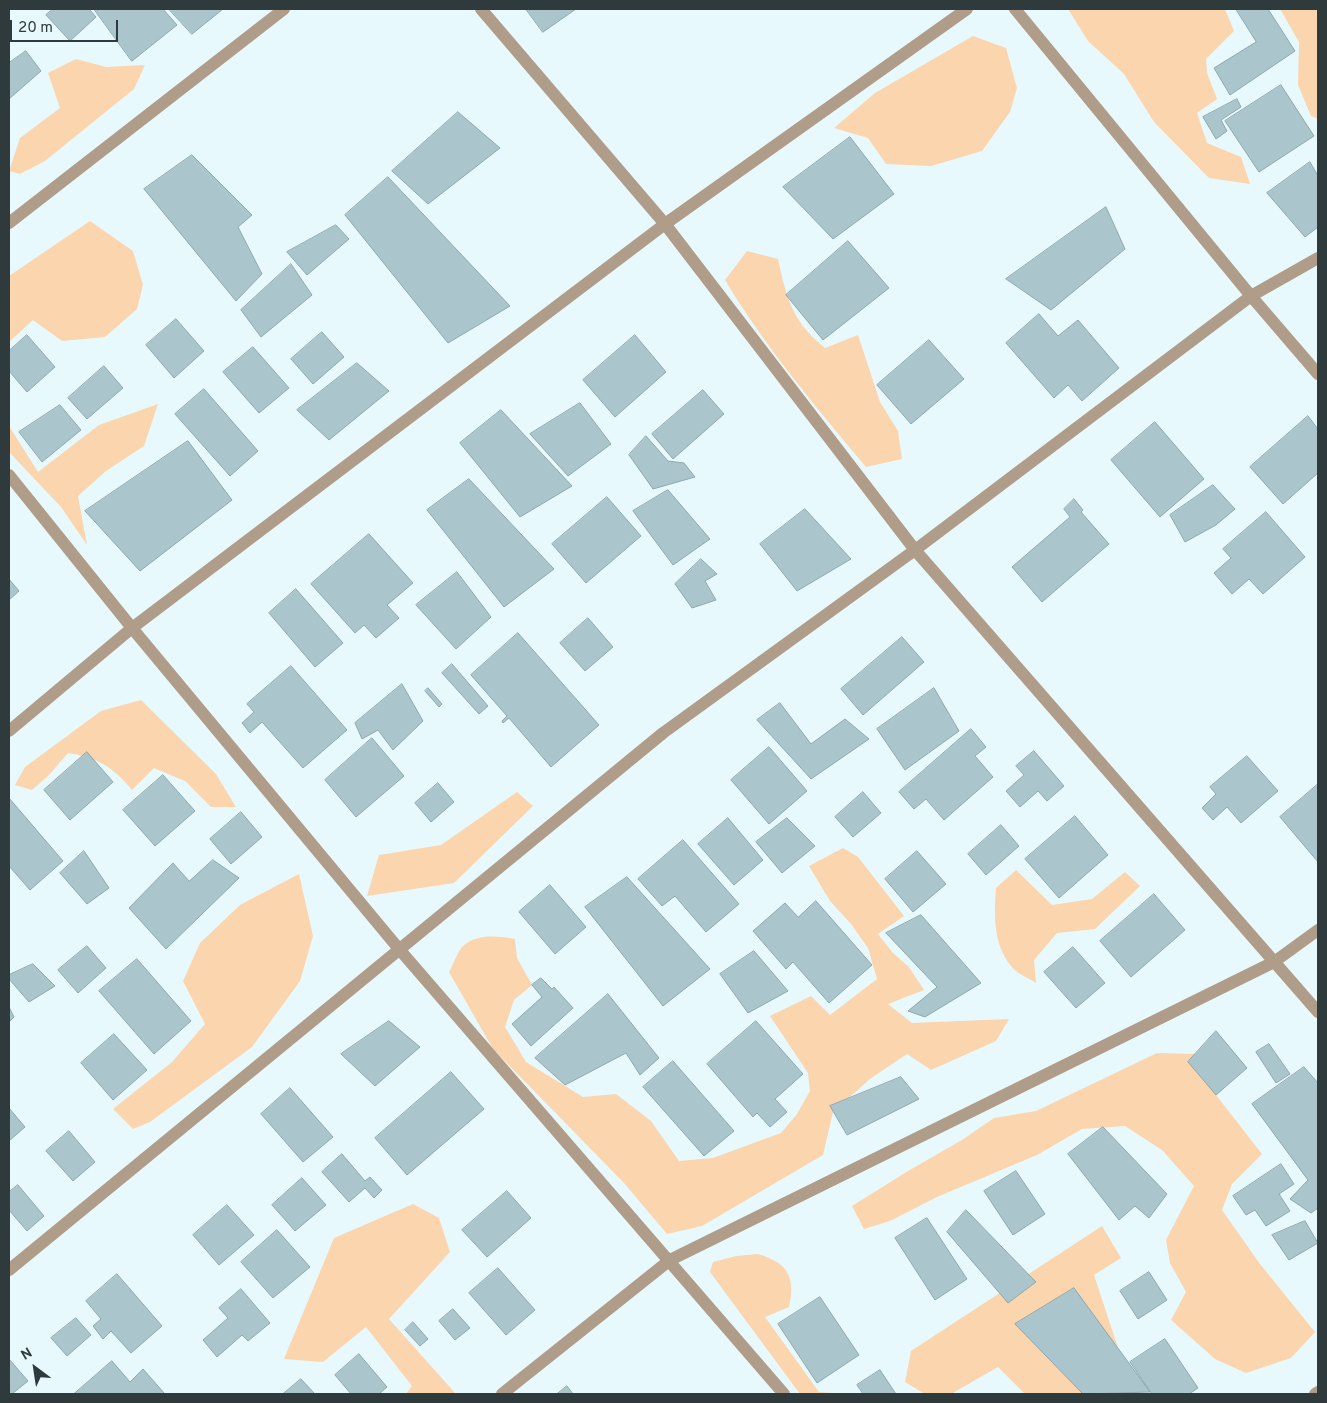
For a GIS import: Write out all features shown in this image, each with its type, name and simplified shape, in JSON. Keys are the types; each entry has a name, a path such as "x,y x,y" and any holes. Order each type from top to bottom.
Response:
{"street":[{"path":"9,223 284,9"},
{"path":"481,9 665,224 915,550 1318,1012"},
{"path":"9,731 132,628 665,224 967,9"},
{"path":"1015,9 1251,296 1318,374"},
{"path":"9,1270 663,733 915,550 1251,296 1318,258"},
{"path":"9,475 132,628 399,949 784,1394"},
{"path":"502,1394 670,1260 1274,962 1318,930"},
{"path":"1314,1394 1318,1392"}],"shaded area":[{"path":"1068,9 1225,9 1234,31 1206,59 1207,73 1217,99 1197,113 1207,143 1241,157 1250,184 1209,178 1154,122 1124,74 1088,41"},
{"path":"1280,9 1318,9 1318,119 1311,116 1298,85 1299,42"},
{"path":"973,36 1006,48 1017,88 1010,112 982,151 931,166 886,164 868,138 834,128 875,93"},
{"path":"76,59 106,67 145,65 134,89 45,161 20,174 9,171 20,138 60,108 48,73"},
{"path":"90,221 133,251 143,285 137,309 105,337 62,341 33,320 9,342 9,276"},
{"path":"747,251 778,259 784,286 792,309 805,328 825,348 858,335 880,402 898,431 902,459 866,467 774,353 725,280"},
{"path":"158,404 144,446 106,471 78,496 87,545 61,507 9,452 9,426 38,472 99,425"},
{"path":"141,700 216,774 236,807 211,807 185,781 154,768 132,790 118,775 104,765 88,758 68,753 49,775 32,790 15,785 25,767 101,711"},
{"path":"517,792 533,806 454,883 367,896 379,855 441,845"},
{"path":"843,848 858,857 904,916 878,934 893,953 909,967 924,990 888,1004 912,1023 1009,1019 996,1041 931,1070 907,1054 870,1079 833,1112 823,1155 702,1226 667,1234 624,1183 493,1049 449,972 462,947 474,939 502,937 515,939 517,958 532,985 514,1000 505,1027 526,1062 583,1097 616,1094 651,1121 679,1161 713,1158 781,1133 797,1114 810,1091 808,1073 770,1016 811,996 830,1015 877,979 868,948 851,924 830,901 809,866"},
{"path":"1016,870 1052,905 1092,899 1125,872 1140,886 1095,929 1057,933 1034,960 1036,983 1013,969 1001,948 996,929 996,888"},
{"path":"299,874 313,936 300,981 252,1047 150,1122 133,1129 113,1109 172,1062 205,1024 183,981 200,943 240,905"},
{"path":"1157,1053 1197,1054 1216,1095 1262,1154 1232,1184 1222,1210 1260,1264 1315,1332 1291,1358 1246,1373 1215,1359 1171,1320 1186,1292 1170,1263 1166,1240 1194,1186 1162,1150 1125,1126 1082,1129 1037,1155 937,1197 890,1221 864,1229 852,1206 962,1140 994,1118 1036,1111"},
{"path":"413,1204 439,1218 450,1252 389,1319 456,1394 406,1394 412,1386 366,1327 323,1362 284,1359 334,1238"},
{"path":"1102,1226 1121,1258 1094,1275 1118,1348 1098,1370 1110,1394 1025,1394 998,1367 951,1394 925,1394 905,1382 911,1351"},
{"path":"757,1254 776,1261 787,1272 790,1279 791,1296 789,1307 765,1317 819,1392 845,1394 800,1394 710,1272 713,1262 736,1256"}],"building":[{"path":"53,9 89,9 96,17 70,41 46,15"},
{"path":"94,9 163,9 177,25 132,61"},
{"path":"169,9 223,9 192,34"},
{"path":"526,9 576,9 543,32"},
{"path":"1236,9 1268,9 1295,51 1230,95 1214,68 1256,42"},
{"path":"26,51 41,71 9,99 9,63"},
{"path":"1281,85 1314,136 1259,172 1225,121"},
{"path":"1237,99 1241,107 1221,120 1227,131 1216,139 1203,117"},
{"path":"458,112 500,148 428,204 392,171"},
{"path":"850,137 894,194 833,239 783,187"},
{"path":"192,155 252,215 238,227 262,274 236,301 144,189"},
{"path":"1310,162 1318,176 1318,227 1305,237 1267,193"},
{"path":"388,177 510,306 448,343 345,215"},
{"path":"1106,207 1125,249 1051,310 1006,279"},
{"path":"336,225 349,239 307,275 287,252"},
{"path":"848,241 889,288 823,340 786,295"},
{"path":"291,264 312,295 261,337 241,310"},
{"path":"1039,314 1058,336 1078,320 1119,368 1082,401 1068,385 1054,398 1006,343"},
{"path":"176,319 204,351 174,378 146,345"},
{"path":"322,332 344,357 313,384 291,359"},
{"path":"27,335 55,367 27,392 9,371 9,351"},
{"path":"635,335 666,372 615,417 583,380"},
{"path":"929,340 964,379 911,424 877,385"},
{"path":"253,347 289,388 259,413 223,372"},
{"path":"357,363 389,391 329,440 297,410"},
{"path":"104,366 123,388 87,419 68,398"},
{"path":"204,389 258,451 230,476 175,414"},
{"path":"703,390 724,414 673,459 652,434"},
{"path":"580,403 611,444 568,476 530,434"},
{"path":"60,405 81,430 42,462 19,432"},
{"path":"501,410 572,486 520,517 460,443"},
{"path":"1308,416 1318,429 1318,473 1283,504 1250,467"},
{"path":"1155,422 1204,479 1160,517 1111,460"},
{"path":"646,436 668,461 684,463 695,477 653,489 629,455"},
{"path":"188,441 232,500 140,571 85,511"},
{"path":"469,479 554,569 504,607 427,510"},
{"path":"1213,485 1235,509 1216,525 1185,542 1170,515"},
{"path":"668,490 710,539 673,565 633,511"},
{"path":"607,497 641,536 586,583 552,544"},
{"path":"1074,499 1083,510 1081,512 1109,544 1042,602 1012,567 1070,517 1064,509"},
{"path":"805,509 851,559 797,591 760,544"},
{"path":"1266,512 1305,557 1263,594 1249,579 1232,594 1214,573 1231,558 1223,549"},
{"path":"369,534 413,583 387,605 399,618 376,638 364,625 355,633 311,584"},
{"path":"701,559 717,574 705,581 716,600 692,608 675,584"},
{"path":"457,572 491,617 456,649 416,605"},
{"path":"9,579 19,591 9,600"},
{"path":"296,589 343,643 315,667 269,613"},
{"path":"588,618 613,647 585,671 560,643"},
{"path":"518,633 599,725 551,767 509,718 503,723 502,721 507,716 471,675"},
{"path":"902,637 924,662 863,715 841,689"},
{"path":"452,664 488,706 479,714 442,673"},
{"path":"291,666 347,730 303,768 262,722 250,733 242,723 254,712 247,704"},
{"path":"402,684 423,721 393,750 378,730 362,739 355,723"},
{"path":"428,688 442,704 439,707 425,691"},
{"path":"934,688 959,731 905,770 877,729"},
{"path":"780,703 811,744 845,719 869,739 811,779 757,720"},
{"path":"971,729 986,747 975,756 993,777 944,820 926,799 914,809 899,792"},
{"path":"372,738 404,776 356,817 325,780"},
{"path":"769,747 807,791 769,824 731,780"},
{"path":"1034,751 1064,786 1047,801 1038,791 1020,807 1006,791 1024,775 1016,766"},
{"path":"87,752 113,782 70,820 44,790"},
{"path":"1247,756 1278,791 1241,823 1227,807 1213,820 1202,808 1216,794 1210,787"},
{"path":"163,775 195,811 155,846 123,810"},
{"path":"438,783 454,802 431,822 415,803"},
{"path":"1318,784 1318,862 1280,817"},
{"path":"863,792 881,813 853,837 835,817"},
{"path":"9,798 63,861 30,890 9,866"},
{"path":"241,812 262,837 231,864 210,839"},
{"path":"1075,816 1108,855 1059,898 1025,859"},
{"path":"728,818 763,860 734,885 698,844"},
{"path":"787,818 815,846 782,873 756,842"},
{"path":"1001,825 1019,846 986,875 968,854"},
{"path":"683,840 739,904 706,932 675,896 662,906 638,879"},
{"path":"84,851 109,888 87,904 60,873"},
{"path":"917,851 946,884 913,912 885,879"},
{"path":"213,860 239,878 166,949 129,908 173,863 189,881"},
{"path":"627,877 710,969 663,1006 585,907"},
{"path":"550,885 586,927 555,954 519,912"},
{"path":"1154,894 1185,930 1131,977 1100,941"},
{"path":"816,901 872,965 829,1003 793,962 786,969 753,931 785,903 798,917"},
{"path":"921,915 981,983 925,1017 908,1011 937,987 886,933"},
{"path":"87,946 106,968 78,993 58,970"},
{"path":"1073,947 1105,983 1076,1008 1044,972"},
{"path":"754,951 788,991 748,1013 720,974"},
{"path":"137,959 191,1021 154,1054 99,991"},
{"path":"33,964 55,986 29,1002 9,979 9,975"},
{"path":"541,978 552,989 554,987 573,1008 531,1046 512,1024 542,997 532,985"},
{"path":"608,994 659,1058 640,1075 626,1053 565,1085 535,1058"},
{"path":"9,1007 14,1017 9,1022"},
{"path":"389,1021 420,1047 375,1086 341,1054"},
{"path":"756,1021 803,1074 775,1099 787,1112 770,1127 757,1113 753,1117 707,1064"},
{"path":"1216,1031 1247,1068 1216,1095 1188,1062"},
{"path":"114,1034 147,1070 113,1100 81,1063"},
{"path":"1269,1044 1290,1074 1276,1083 1256,1052"},
{"path":"673,1061 734,1131 704,1156 643,1087"},
{"path":"1304,1067 1318,1083 1318,1208 1311,1213 1290,1199 1308,1180 1252,1104"},
{"path":"451,1072 484,1109 407,1175 375,1138"},
{"path":"901,1077 919,1099 847,1135 830,1106"},
{"path":"290,1088 333,1137 303,1162 261,1114"},
{"path":"9,1108 25,1127 9,1141"},
{"path":"1103,1127 1167,1194 1149,1218 1135,1206 1119,1220 1068,1154"},
{"path":"69,1131 95,1162 73,1181 46,1151"},
{"path":"342,1154 365,1181 370,1177 382,1190 374,1198 365,1188 349,1202 322,1172"},
{"path":"1281,1164 1294,1184 1279,1194 1290,1211 1266,1226 1255,1210 1246,1215 1233,1196"},
{"path":"1016,1171 1045,1214 1013,1235 984,1191"},
{"path":"302,1178 326,1205 295,1231 272,1205"},
{"path":"18,1185 44,1216 27,1231 9,1210 9,1192"},
{"path":"507,1191 531,1218 487,1257 462,1230"},
{"path":"227,1205 254,1235 219,1265 193,1235"},
{"path":"966,1210 1036,1282 1008,1303 947,1232"},
{"path":"927,1218 967,1279 935,1300 895,1238"},
{"path":"1305,1221 1318,1243 1289,1260 1272,1235"},
{"path":"277,1230 310,1267 273,1298 241,1262"},
{"path":"498,1268 535,1310 506,1335 469,1293"},
{"path":"1149,1272 1167,1300 1138,1319 1120,1291"},
{"path":"117,1274 162,1326 131,1353 111,1331 103,1339 93,1326 101,1319 86,1301"},
{"path":"1074,1288 1150,1392 1083,1394 1015,1324"},
{"path":"241,1289 270,1323 248,1341 242,1335 217,1357 203,1340 228,1318 219,1308"},
{"path":"820,1297 859,1355 817,1383 778,1324"},
{"path":"453,1309 470,1328 455,1340 439,1321"},
{"path":"76,1318 91,1335 67,1356 51,1338"},
{"path":"413,1322 428,1339 420,1346 405,1330"},
{"path":"1165,1339 1198,1388 1189,1394 1152,1394 1130,1362"},
{"path":"359,1354 387,1387 379,1394 351,1394 335,1375"},
{"path":"9,1359 28,1381 12,1394 9,1394"},
{"path":"112,1361 130,1382 143,1369 165,1394 74,1394"},
{"path":"880,1370 896,1394 863,1394 857,1385"},
{"path":"301,1379 315,1394 283,1394"},
{"path":"567,1386 573,1394 557,1394"}]}
